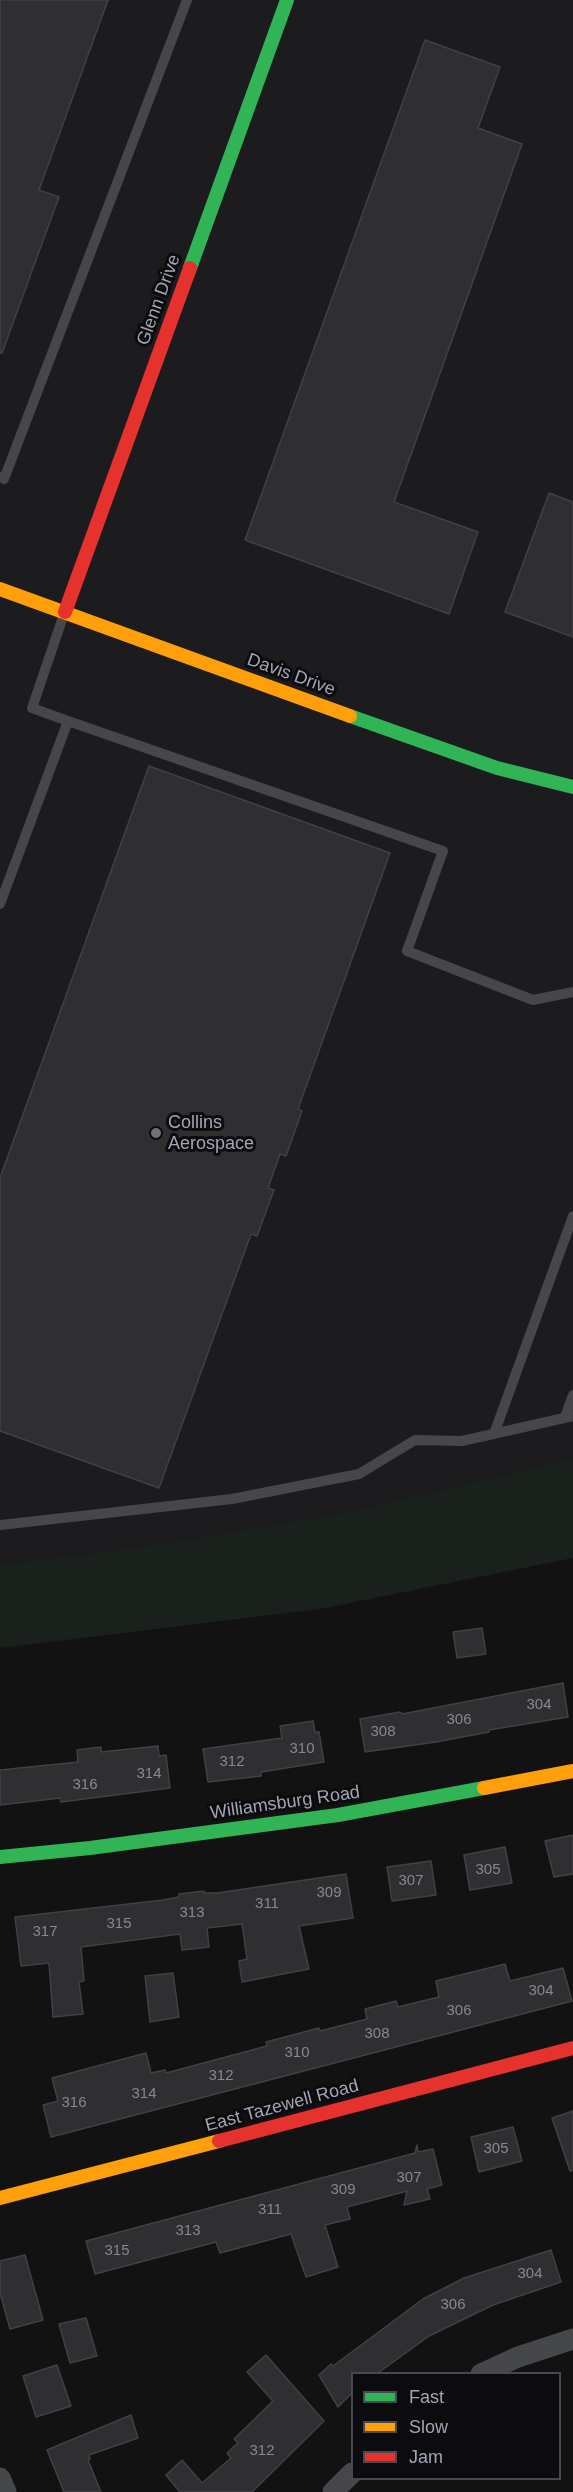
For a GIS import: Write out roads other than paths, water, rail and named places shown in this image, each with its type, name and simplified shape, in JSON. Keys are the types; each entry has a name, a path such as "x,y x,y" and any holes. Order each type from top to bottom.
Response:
{"street":[{"name":"Glenn Drive","path":"65,612 287,0"},
{"name":"Davis Drive","path":"0,589 497,768 573,787"},
{"name":"Williamsburg Road","path":"0,1857 90,1848 338,1815 573,1771"},
{"name":"East Tazewell Road","path":"0,2198 573,2048"},
{"path":"483,2372 518,2356 573,2339"},
{"path":"333,2492 351,2474"},
{"path":"0,2478 6,2492"}],"lane":[{"path":"0,477 4,478 187,0"},
{"path":"65,612 32,708 443,851 407,951 533,1000 573,992"},
{"path":"0,904 68,721"},
{"path":"494,1434 573,1216"},
{"path":"0,1525 232,1499 358,1474 415,1440 462,1441 569,1416 573,1395"}],"place":[{"name":"Collins Aerospace","path":"156,1133"}]}
